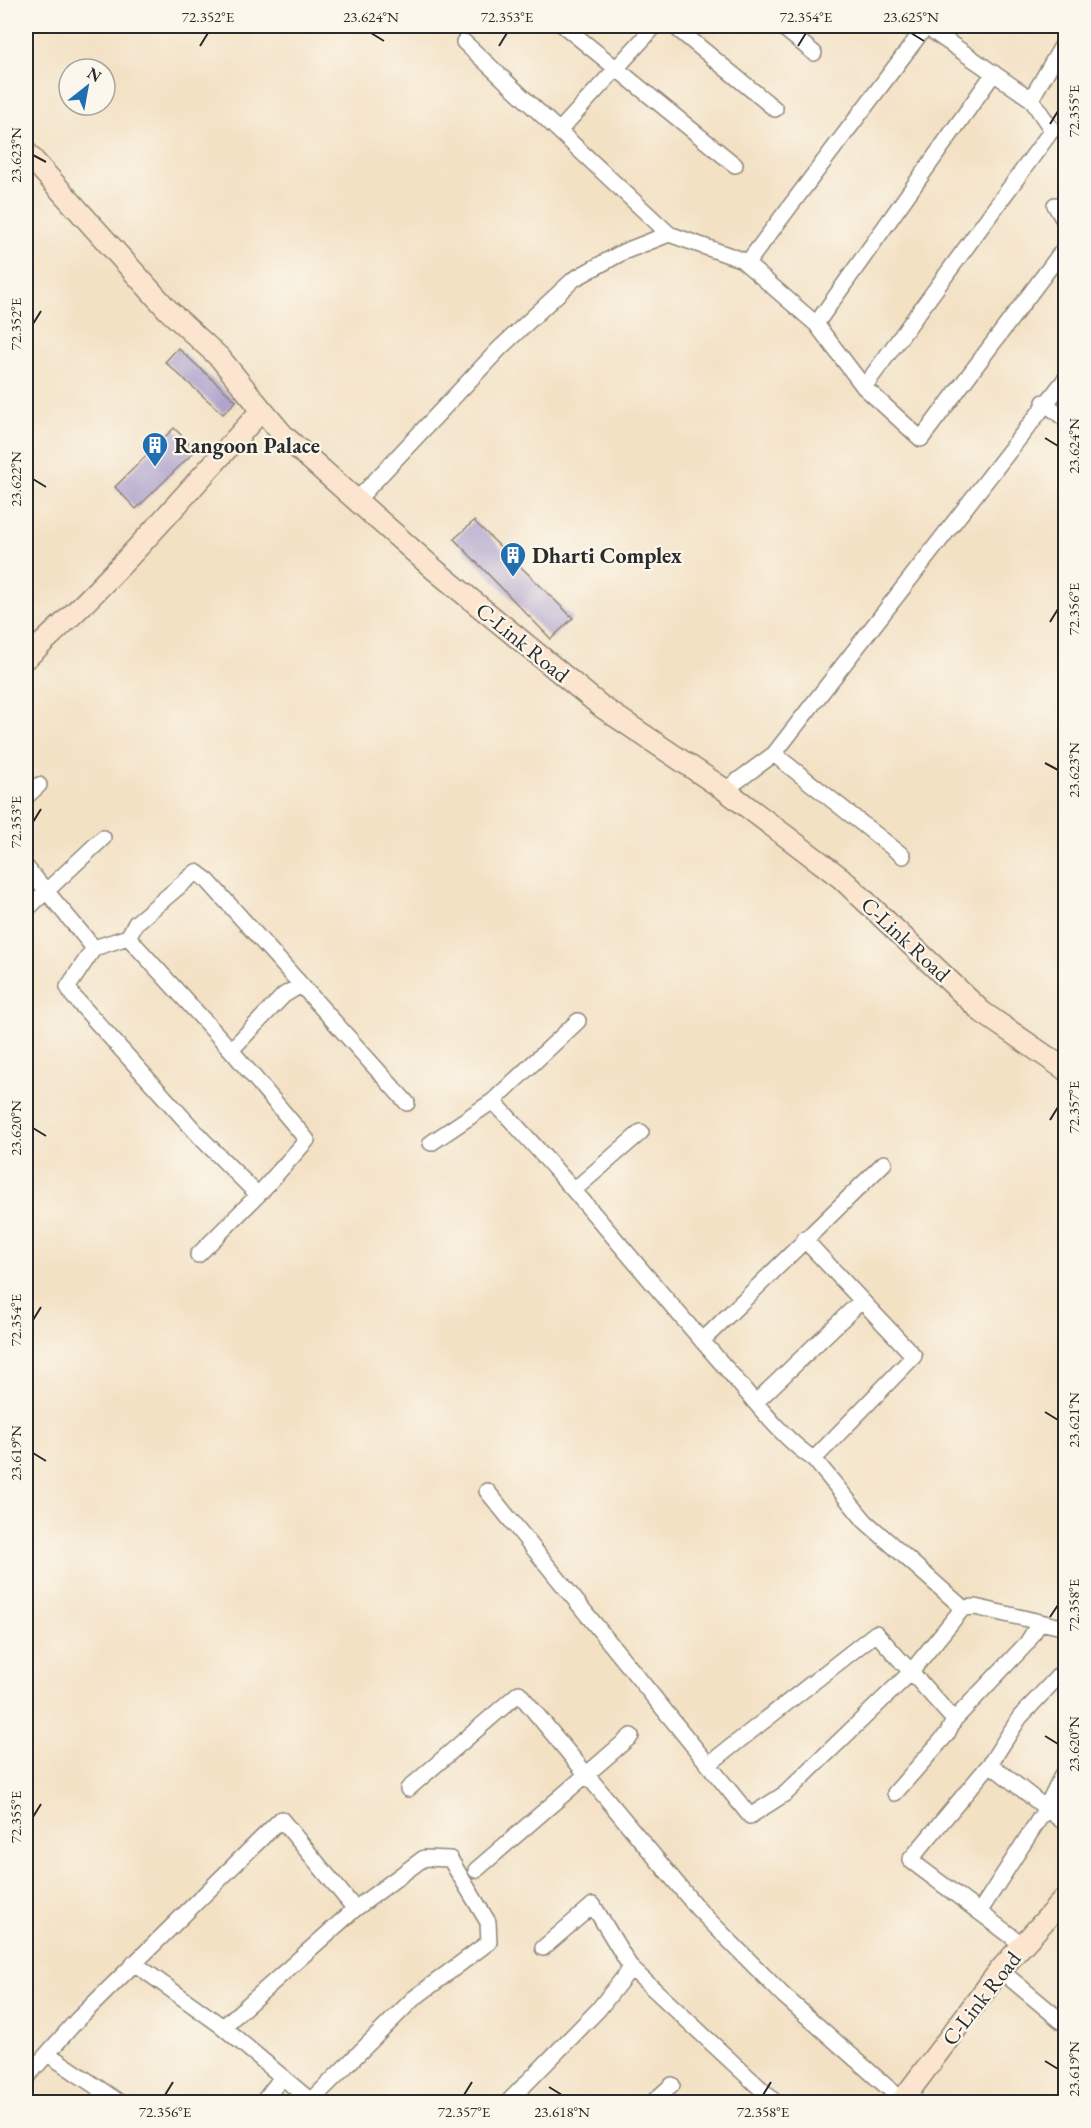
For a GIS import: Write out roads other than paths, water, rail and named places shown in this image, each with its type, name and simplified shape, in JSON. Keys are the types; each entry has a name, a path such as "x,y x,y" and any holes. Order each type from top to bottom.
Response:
{"street":[{"path":"564,26 735,165"},
{"path":"559,131 655,26"},
{"path":"674,26 775,109"},
{"path":"781,26 814,52"},
{"path":"464,42 669,234 748,262 926,26 1031,99 1052,130 864,387"},
{"path":"1031,99 1065,39"},
{"path":"816,324 994,73"},
{"name":"C-Link Road","path":"26,152 168,310 220,358 284,436 356,501 435,570 602,707 725,790 841,878 982,1012 1065,1070"},
{"path":"1055,205 1065,224"},
{"path":"356,501 500,348 574,279 623,252 669,234"},
{"path":"742,260 816,324 864,387 921,439 1065,246"},
{"path":"725,790 774,754 1044,402 1065,378"},
{"path":"1044,402 1065,420"},
{"path":"26,658 140,542 262,410"},
{"path":"774,754 903,856"},
{"path":"26,797 39,785"},
{"path":"26,910 103,838"},
{"path":"26,867 94,948"},
{"path":"258,1195 203,1140 73,996 68,987 94,948 128,937 136,923 196,872 208,881 407,1103"},
{"path":"128,937 231,1050 307,1140 258,1195 198,1255"},
{"path":"231,1050 284,995 301,985"},
{"path":"431,1143 493,1101 578,1021"},
{"path":"493,1101 574,1190 756,1402 803,1452 814,1459 865,1521 963,1608"},
{"path":"574,1190 641,1132"},
{"path":"702,1341 884,1163"},
{"path":"804,1239 860,1302 914,1356 814,1459"},
{"path":"756,1402 860,1302"},
{"path":"487,1491 750,1816 786,1793 910,1673 963,1608 975,1607 1065,1628"},
{"path":"895,1793 947,1734 954,1720 1027,1643 1040,1622"},
{"path":"709,1764 876,1633 954,1720"},
{"path":"1023,1945 910,1860 990,1764 1020,1717 1065,1668"},
{"path":"408,1789 519,1693 706,1917 784,1996 902,2102"},
{"path":"476,1870 631,1736"},
{"path":"990,1764 1065,1824"},
{"path":"980,1911 1045,1810 1065,1767"},
{"path":"26,2078 135,1963 281,1819 355,1909"},
{"path":"135,1963 223,2027 311,2102 413,2000 489,1942 488,1922 450,1859 424,1858 355,1909 223,2027"},
{"name":"C-Link Road","path":"902,2102 1000,1970 1065,1897"},
{"path":"543,1948 593,1905 631,1968 776,2103"},
{"path":"510,2102 598,2010 631,1968"},
{"path":"1000,1970 1065,2025"},
{"path":"48,2054 119,2103"},
{"path":"263,2103 282,2077"},
{"path":"653,2103 672,2085"}],"place":[{"name":"Rangoon Palace","path":"155,468"},
{"name":"Dharti Complex","path":"513,578"}]}
